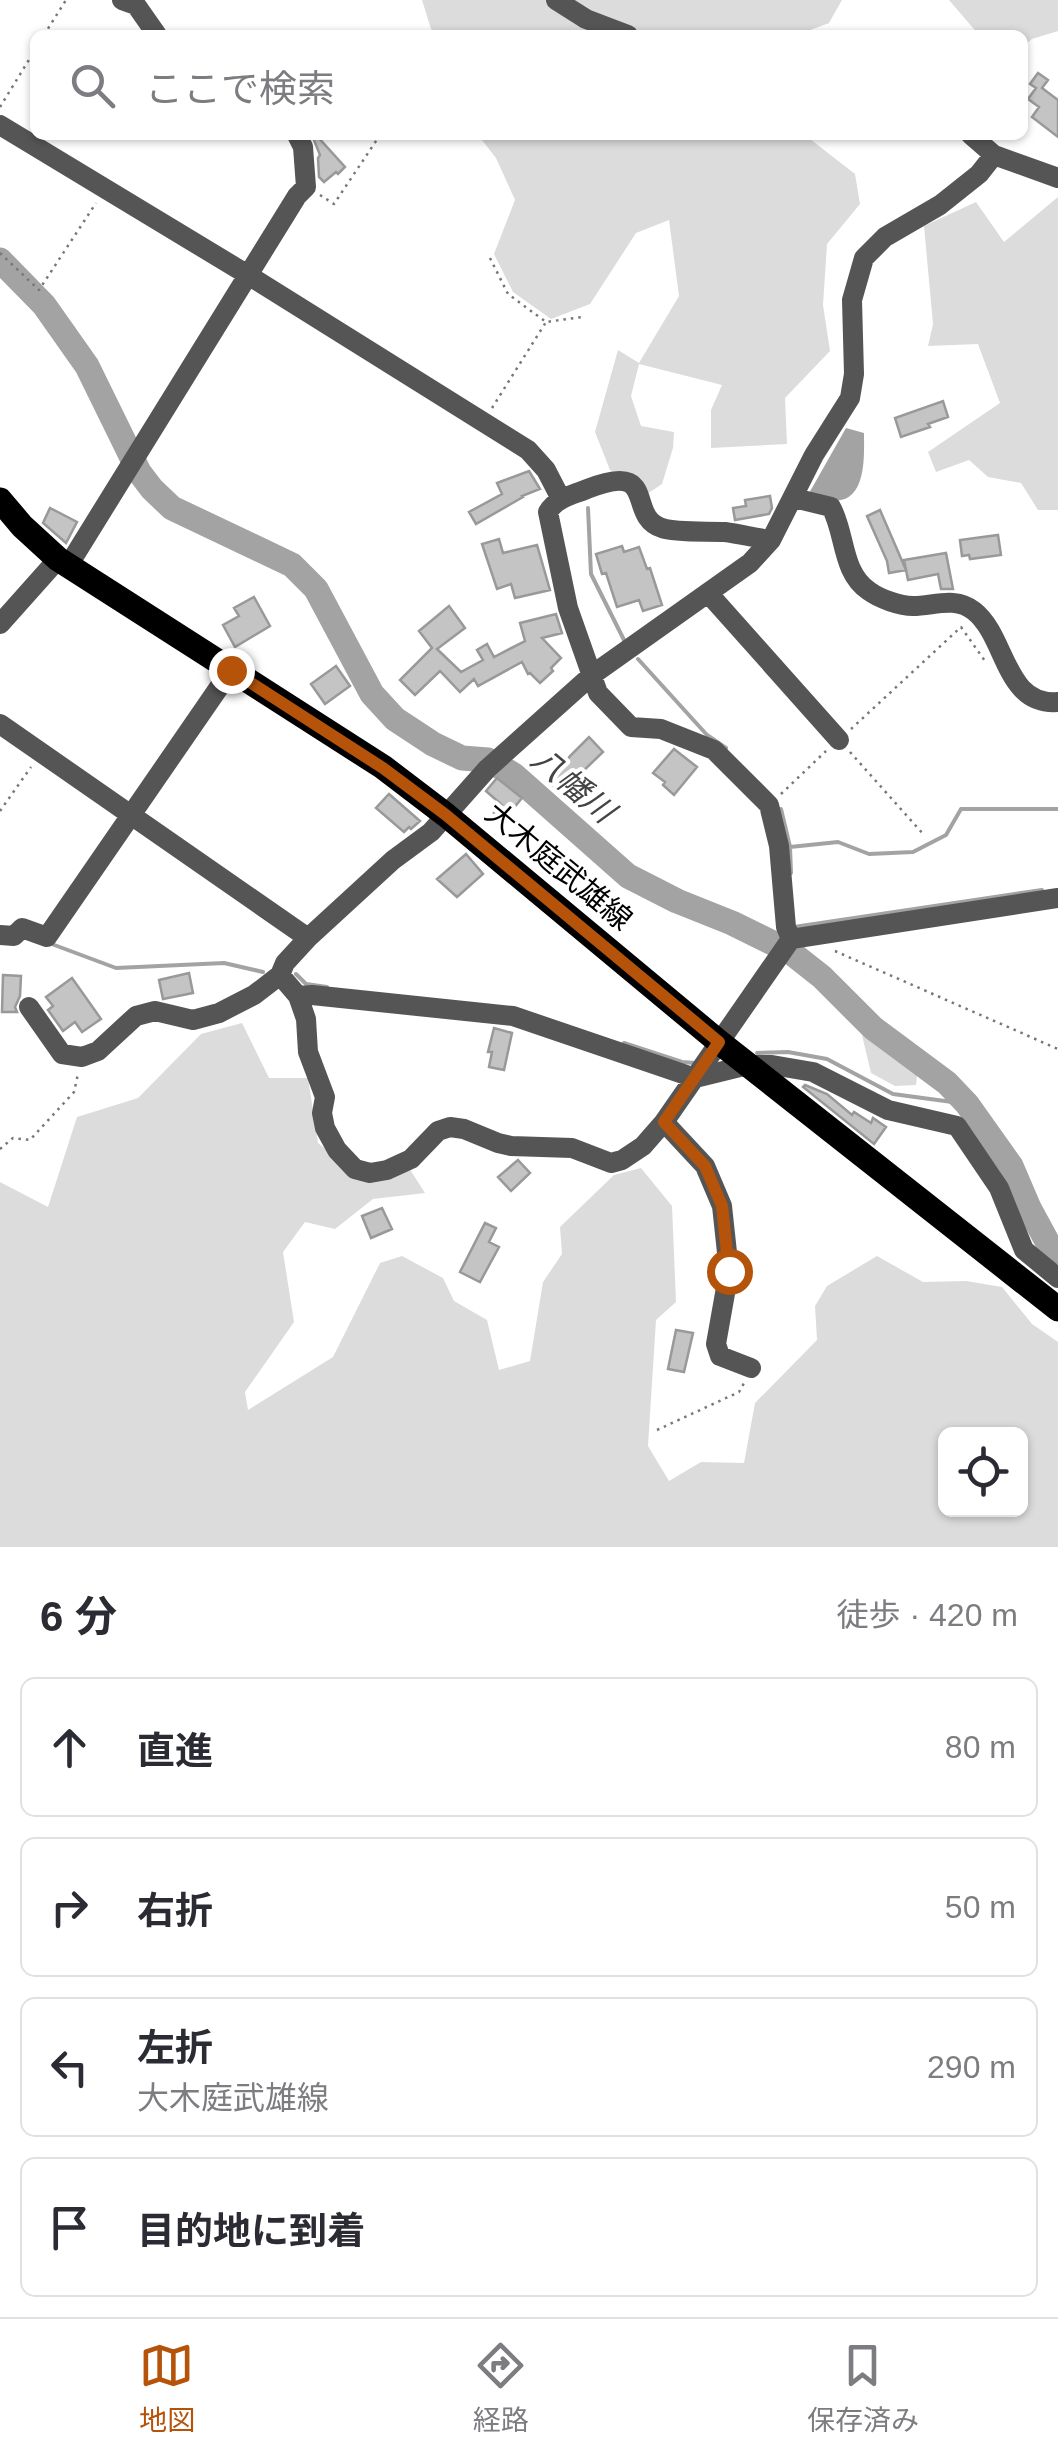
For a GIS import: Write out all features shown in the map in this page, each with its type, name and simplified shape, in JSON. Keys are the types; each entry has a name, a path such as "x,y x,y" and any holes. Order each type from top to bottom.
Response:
{"main road":[{"name":"大木庭武雄線","path":"0,500 22,526 63,562 383,768 446,815 719,1042 1058,1309"}],"street":[{"path":"122,0 136,5 154,30"},
{"path":"556,0 586,19 615,30"},
{"path":"0,125 528,450 546,470 561,499"},
{"path":"0,624 63,562 134,459 306,187 300,140"},
{"path":"977,140 994,155 1058,178"},
{"path":"29,1007 62,1054 82,1058 98,1050 136,1016 155,1012 193,1020 220,1013 254,996 280,975 285,963 308,938 393,860 431,832 494,763 592,675 750,563 771,540 814,455 850,398 854,374 852,300 864,258 884,237 940,205 979,174 994,155"},
{"path":"771,540 726,532 661,528 649,518 637,491 621,480 610,480 561,499 548,512 568,608 598,694 632,727 661,729 714,750 769,805 779,846 790,939"},
{"path":"794,498 831,507 855,578 870,592 910,606 957,602 972,609 1019,686 1030,697 1045,703 1058,702"},
{"path":"708,593 839,740"},
{"path":"0,935 14,936 22,928 47,936 231,670"},
{"path":"0,724 308,938"},
{"path":"280,975 298,996 306,1019 308,1052 324,1097 325,1128 337,1150 355,1169 387,1170 411,1159 438,1132 450,1127 464,1128 510,1146 572,1148 611,1163 643,1146 664,1122 790,939 1058,898"},
{"path":"298,996 513,1016 694,1078 748,1065 812,1072 888,1110 957,1126 999,1188 1024,1250 1058,1278"},
{"path":"664,1122 705,1166 722,1206 729,1271 716,1344 720,1356 751,1368"}],"path":[{"path":"47,30 66,0"},
{"path":"0,106 30,58"},
{"path":"306,187 334,204 377,140"},
{"path":"0,252 40,290 106,189"},
{"path":"490,258 508,294 546,322 582,317"},
{"path":"483,422 546,322"},
{"path":"769,805 961,626 993,673"},
{"path":"839,740 924,834"},
{"path":"0,811 42,753"},
{"path":"836,951 1058,1050"},
{"path":"0,1149 12,1138 30,1140 74,1092 82,1058"},
{"path":"657,1430 739,1392 751,1368"}],"shaded area":[{"path":"422,0 842,0 829,23 810,30 431,29"},
{"path":"949,0 1058,0 1058,31 1028,43 1028,30 975,30"},
{"path":"482,140 811,140 855,174 860,204 827,244 823,305 830,351 785,398 787,444 711,448 711,410 722,385 639,364 631,396 641,426 674,432 673,448 662,484 647,494 636,476 610,470 595,432 618,350 639,363 679,296 669,220 636,233 590,304 551,319 513,292 494,254 515,200 496,158"},
{"path":"1058,197 1058,510 1038,510 1021,483 988,477 969,460 936,472 928,452 1000,403 978,344 928,346 933,324 924,226 976,202 1004,242"},
{"path":"846,428 864,433 862,472 856,490 837,500 808,495"},
{"path":"242,1023 269,1078 308,1078 318,1143 361,1177 409,1168 425,1193 373,1199 335,1229 305,1222 283,1252 294,1322 245,1392 248,1410 333,1357 380,1263 402,1256 443,1278 454,1301 487,1320 499,1370 530,1361 543,1282 562,1254 560,1227 614,1175 641,1168 672,1206 676,1302 656,1320 648,1446 669,1481 701,1462 744,1463 755,1403 817,1340 815,1306 827,1286 877,1256 923,1282 966,1281 1002,1287 1032,1324 1058,1342 1058,1547 0,1547 0,1182 48,1207 77,1117 138,1098 201,1034"},
{"path":"862,1035 917,1076 916,1085 895,1086 871,1073"}],"building":[{"path":"1038,73 1048,80 1042,88 1058,100 1058,137 1032,117 1039,107 1028,99 1036,88 1030,84"},
{"path":"314,140 321,140 345,167 324,182 319,177 320,155"},
{"path":"943,401 948,417 901,437 895,418"},
{"path":"529,471 540,489 476,524 469,512 502,494 497,483"},
{"path":"770,496 769,514 735,520 733,508 746,506 745,500"},
{"path":"50,508 77,522 66,543 43,523"},
{"path":"880,510 906,570 889,573 867,516"},
{"path":"998,535 1001,555 970,559 969,555 962,556 960,540"},
{"path":"499,539 503,553 537,545 550,590 515,598 511,584 497,589 482,544"},
{"path":"622,546 624,552 639,547 662,605 643,611 639,600 617,607 596,554"},
{"path":"946,553 953,589 941,589 938,574 908,580 904,560"},
{"path":"254,597 270,626 235,647 223,625 239,616 234,608"},
{"path":"449,606 465,628 437,649 461,672 483,660 477,650 487,644 494,657 525,641 520,623 556,614 562,633 542,638 561,658 540,683 528,674 522,662 478,686 474,679 460,692 440,671 415,695 400,680 432,648 419,631"},
{"path":"336,666 350,686 325,704 311,684"},
{"path":"589,737 603,752 566,794 550,784"},
{"path":"674,749 697,767 674,795 653,773"},
{"path":"497,778 522,798 503,821 494,813 502,805 486,791"},
{"path":"389,794 420,821 411,829 404,832 376,808"},
{"path":"466,854 483,874 457,897 437,879"},
{"path":"189,973 193,993 163,999 159,980"},
{"path":"3,975 21,976 17,1012 2,1012"},
{"path":"72,978 101,1019 82,1032 75,1022 63,1031 48,1010 53,1006 46,997"},
{"path":"494,1028 512,1033 504,1070 489,1067"},
{"path":"805,1085 827,1094 852,1115 854,1112 871,1123 873,1118 886,1127 874,1144"},
{"path":"518,1160 530,1173 511,1191 498,1177"},
{"path":"382,1208 392,1229 371,1238 362,1216"},
{"path":"485,1223 496,1228 489,1242 499,1247 480,1282 460,1272"},
{"path":"676,1330 693,1333 684,1372 668,1369"}],"waterway":[{"name":"八幡川","path":"0,260 44,305 87,366 139,472 152,489 172,508 292,565 316,589 372,694 395,719 462,758 488,760 514,775 628,876 789,951 822,977 873,1028 947,1083 967,1104 1011,1166 1048,1243 1058,1252"},
{"path":"588,508 591,574 625,642"},
{"path":"638,659 707,735 726,748"},
{"path":"781,809 790,847 791,873"},
{"path":"790,847 838,842 869,854 913,852 946,835 961,809 1058,809"},
{"path":"794,927 1042,890"},
{"path":"49,943 116,968 224,963 263,972"},
{"path":"296,974 306,984 327,987"},
{"path":"624,1043 695,1063"},
{"path":"757,1053 788,1052 827,1059 893,1094 967,1104"}],"route":[{"path":"231,670 383,768 446,815 719,1042 664,1122 705,1166 722,1206 729,1271"}]}
